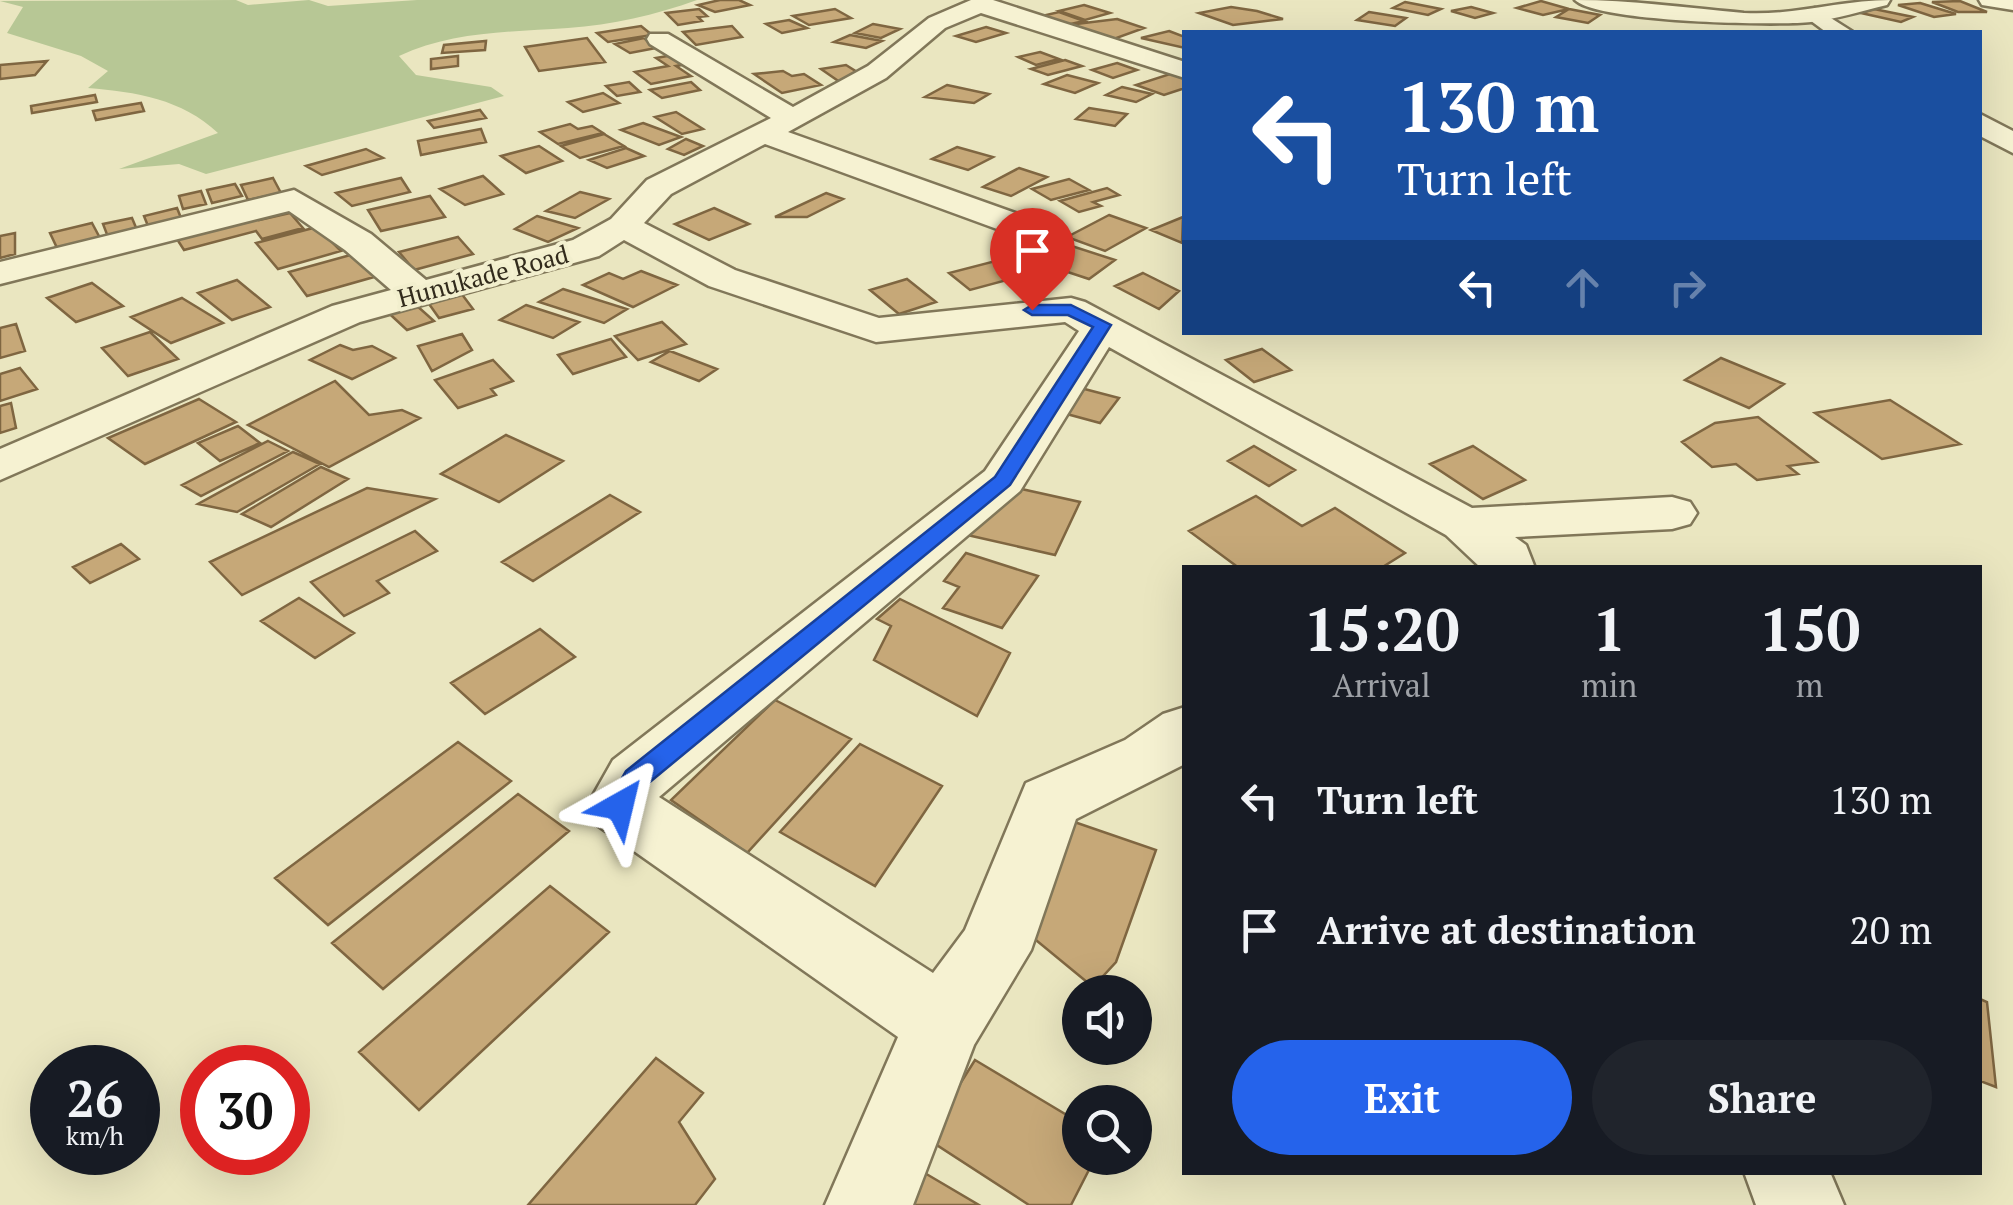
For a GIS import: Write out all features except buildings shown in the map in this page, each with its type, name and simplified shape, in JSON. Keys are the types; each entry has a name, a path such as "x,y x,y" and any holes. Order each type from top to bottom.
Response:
{"street":[{"path":"1586,0 1610,7 1699,12 1746,20 1815,15 1879,0"},
{"path":"1990,0 2013,3"},
{"path":"981,3 1182,69"},
{"name":"Hunukade Road","path":"0,466 247,361 288,337 418,293 586,248 624,226 659,187 877,72 937,23 981,3"},
{"path":"1815,15 1838,30"},
{"path":"659,39 778,126 1020,226"},
{"path":"1982,124 2013,144"},
{"path":"0,272 294,200 358,242 418,293"},
{"path":"624,226 722,278 876,330 1032,310 1071,310 1464,524 1507,558 1508,565"},
{"path":"943,1024 620,806 636,778 1002,481 1103,325"},
{"path":"1464,524 1672,513"},
{"path":"868,1205 943,1024 994,950 1049,802 1146,758 1182,732"},
{"path":"1788,1175 1800,1205"}],"green space":[{"path":"236,0 248,5 309,0 328,6 417,0 697,0 617,22 482,34 419,48 399,56 416,75 491,87 504,96 206,174 179,164 119,169 218,133 189,112 157,99 88,88 108,71 81,56 7,33 23,7 0,1"}],"route":[{"path":"620,806 636,778 1002,481 1103,325 1071,310 1032,310"}]}
